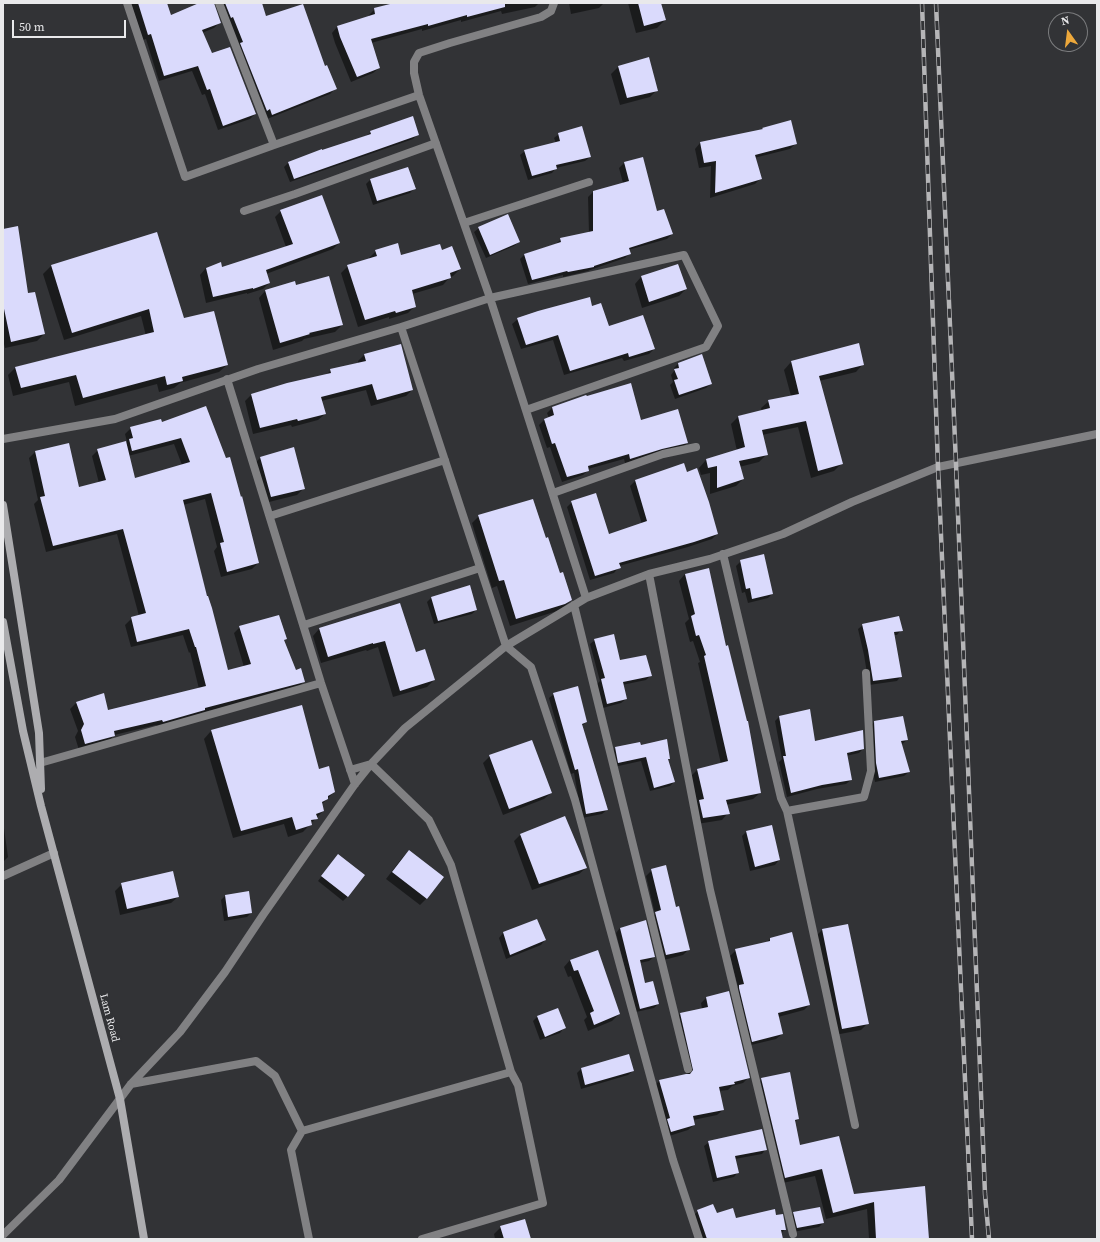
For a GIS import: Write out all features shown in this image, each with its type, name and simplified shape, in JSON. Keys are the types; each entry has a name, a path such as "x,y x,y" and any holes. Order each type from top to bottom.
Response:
{"main road":[{"path":"3,504 39,733 41,806"},
{"path":"3,622 23,731 41,806"},
{"name":"Lam Road","path":"41,806 120,1100 144,1239"}],"street":[{"path":"127,3 184,177 419,95"},
{"path":"219,3 274,145"},
{"path":"554,3 551,11 541,17 419,53 414,62 414,73 419,95 490,298 586,598"},
{"path":"244,211 302,192 436,143"},
{"path":"464,223 589,182"},
{"path":"3,439 115,419 227,379 401,327 490,298 684,255 718,326 706,347 526,410"},
{"path":"401,327 506,646 531,667 575,800 673,1160 699,1239"},
{"path":"227,379 321,683 355,784"},
{"path":"3,1235 59,1180 131,1084 180,1032 225,972 370,764 405,728 506,646 586,598 649,574 710,559 783,534 852,502 938,468 1097,434"},
{"path":"552,493 663,454 696,448"},
{"path":"270,516 445,460"},
{"path":"723,554 781,798 787,811 855,1125"},
{"path":"304,625 480,568"},
{"path":"649,574 710,890 793,1234"},
{"path":"574,605 688,1069"},
{"path":"787,811 864,797 871,771 866,673"},
{"path":"40,763 321,683"},
{"path":"350,770 370,764"},
{"path":"370,764 430,820 451,865 511,1072 518,1085 544,1203 422,1239"},
{"path":"3,876 54,853"},
{"path":"131,1084 256,1061 275,1076 302,1131"},
{"path":"309,1239 291,1150 302,1131 511,1072"}],"building":[{"path":"138,3 167,3 171,15 199,3 214,3 221,23 202,30 212,53 230,47 256,114 223,126 210,89 207,90 198,66 164,76 151,34 148,35"},
{"path":"225,3 262,3 266,16 303,4 325,66 327,65 337,89 272,115 270,109 267,111 240,43 243,42 233,17 231,18"},
{"path":"394,3 505,3 505,7 467,17 467,15 428,26 428,24 371,39 380,68 357,77 340,37 337,26 375,14 374,8"},
{"path":"638,3 661,3 666,20 644,26"},
{"path":"649,57 658,91 627,98 618,66"},
{"path":"413,116 419,135 294,179 288,162 322,149 371,134 370,131"},
{"path":"791,120 797,144 755,155 762,179 715,193 716,161 704,163 700,142 763,129 762,128"},
{"path":"582,126 591,157 556,165 557,169 532,176 524,150 560,141 558,133"},
{"path":"643,157 657,211 664,209 673,234 629,248 631,254 594,267 567,271 532,280 524,254 561,242 560,238 593,231 593,191 629,181 624,162"},
{"path":"408,167 416,189 377,201 370,179"},
{"path":"322,195 340,243 266,270 270,283 253,289 213,297 206,268 221,262 222,267 293,244 280,210"},
{"path":"508,214 520,242 490,255 478,227"},
{"path":"18,226 28,293 35,292 45,334 11,342 3,304 3,229"},
{"path":"157,232 184,318 214,311 228,365 182,377 183,381 167,385 165,376 83,398 76,375 21,388 15,367 154,332 149,309 72,333 51,265"},
{"path":"398,243 401,255 440,244 442,250 452,246 461,269 450,273 451,278 412,290 416,307 396,313 395,311 365,320 347,265 377,256 375,250"},
{"path":"678,264 687,289 649,302 641,276"},
{"path":"329,276 343,325 309,333 310,334 280,343 265,290 295,281 296,285"},
{"path":"590,297 592,306 601,303 609,326 643,315 655,349 629,357 628,353 570,371 558,335 526,345 517,318"},
{"path":"859,343 864,365 819,376 843,464 818,471 806,421 762,430 768,455 739,461 744,479 717,488 717,466 708,468 706,459 745,447 738,416 770,408 768,400 799,394 791,361"},
{"path":"401,344 413,390 377,400 372,384 321,397 326,414 260,428 251,394 287,383 331,373 330,369 366,361 364,354"},
{"path":"702,354 712,384 679,395 674,380 678,379 674,369 679,368 678,363"},
{"path":"631,383 641,420 678,409 688,443 630,459 629,454 588,466 589,471 567,477 555,443 552,444 544,419 554,415 552,407 586,395 587,396"},
{"path":"206,406 226,458 230,457 241,497 242,496 259,563 227,572 220,543 224,542 211,493 183,500 207,596 212,608 228,670 251,664 239,626 279,615 287,639 284,640 296,670 301,668 305,682 205,708 205,710 163,722 162,720 114,731 115,736 85,744 81,730 84,724 76,702 104,693 108,710 206,686 196,647 189,629 137,642 131,617 146,613 123,529 53,546 40,497 45,496 35,451 69,443 79,487 106,480 97,449 126,441 135,478 190,462 181,438 132,451 129,439 133,438 130,427 161,419 162,422"},
{"path":"294,447 305,489 271,497 260,457"},
{"path":"684,463 687,472 697,468 718,534 619,563 621,568 595,576 571,501 596,493 609,534 647,521 635,480"},
{"path":"533,499 546,538 548,537 560,573 563,572 572,600 565,604 516,619 504,580 499,581 478,515"},
{"path":"764,554 773,594 752,599 750,588 746,589 740,560"},
{"path":"709,568 726,646 728,645 748,721 761,793 726,800 730,814 703,818 699,800 704,799 697,769 728,761 704,656 706,655 699,635 696,636 691,616 695,614 685,574"},
{"path":"470,585 477,610 438,621 431,597"},
{"path":"400,603 416,652 425,649 435,680 400,691 385,641 373,643 328,657 319,628"},
{"path":"899,616 903,631 894,632 902,677 873,681 862,624"},
{"path":"614,634 620,660 646,655 652,676 623,682 627,699 607,704 601,679 605,678 594,639"},
{"path":"578,686 587,722 582,724 608,810 586,814 578,769 575,770 553,693"},
{"path":"302,705 319,769 329,766 335,792 328,796 328,799 322,802 324,811 316,814 318,819 311,820 312,825 296,830 292,817 241,831 211,730"},
{"path":"810,709 815,741 863,730 864,749 847,753 852,780 822,785 791,793 783,756 786,756 779,716"},
{"path":"903,716 908,740 901,741 910,772 879,778 876,763 874,721"},
{"path":"667,739 670,759 668,759 675,782 654,788 646,757 618,763 615,747 640,742 641,745"},
{"path":"532,740 552,793 509,809 489,755"},
{"path":"565,816 587,868 539,884 520,834"},
{"path":"772,825 780,860 755,867 746,831"},
{"path":"409,850 444,877 427,899 392,872"},
{"path":"338,854 365,875 348,897 321,876"},
{"path":"666,865 676,907 679,906 690,950 666,955 655,912 661,910 651,869"},
{"path":"173,871 179,897 127,909 121,883"},
{"path":"249,891 252,913 228,917 225,895"},
{"path":"537,919 546,940 510,955 503,932"},
{"path":"646,920 655,957 640,960 645,983 653,981 659,1004 640,1009 620,928"},
{"path":"848,924 869,1024 842,1029 822,929"},
{"path":"792,932 810,1005 778,1013 783,1034 752,1042 739,988 739,985 744,984 735,949 770,941 770,938"},
{"path":"598,950 620,1014 594,1025 590,1013 594,1011 578,970 574,971 570,960"},
{"path":"729,991 750,1078 734,1082 735,1084 719,1087 724,1110 693,1116 695,1125 671,1132 667,1119 670,1118 659,1080 690,1074 693,1070 680,1013 708,1007 706,997"},
{"path":"558,1008 566,1028 545,1037 537,1016"},
{"path":"629,1054 634,1071 585,1085 581,1068"},
{"path":"790,1072 799,1119 795,1120 800,1145 839,1136 854,1194 925,1186 929,1239 876,1239 874,1202 833,1213 822,1169 785,1178 761,1078"},
{"path":"762,1129 767,1150 735,1156 739,1173 717,1178 708,1141"},
{"path":"713,1204 717,1213 733,1208 736,1218 775,1209 776,1215 783,1214 786,1230 781,1230 783,1239 707,1239 697,1210"},
{"path":"820,1207 824,1223 797,1228 793,1212"},
{"path":"525,1219 531,1239 504,1239 500,1226"}],"railway":[{"path":"922,3 938,467 972,1239"},
{"path":"936,3 985,1194 989,1239"}]}
